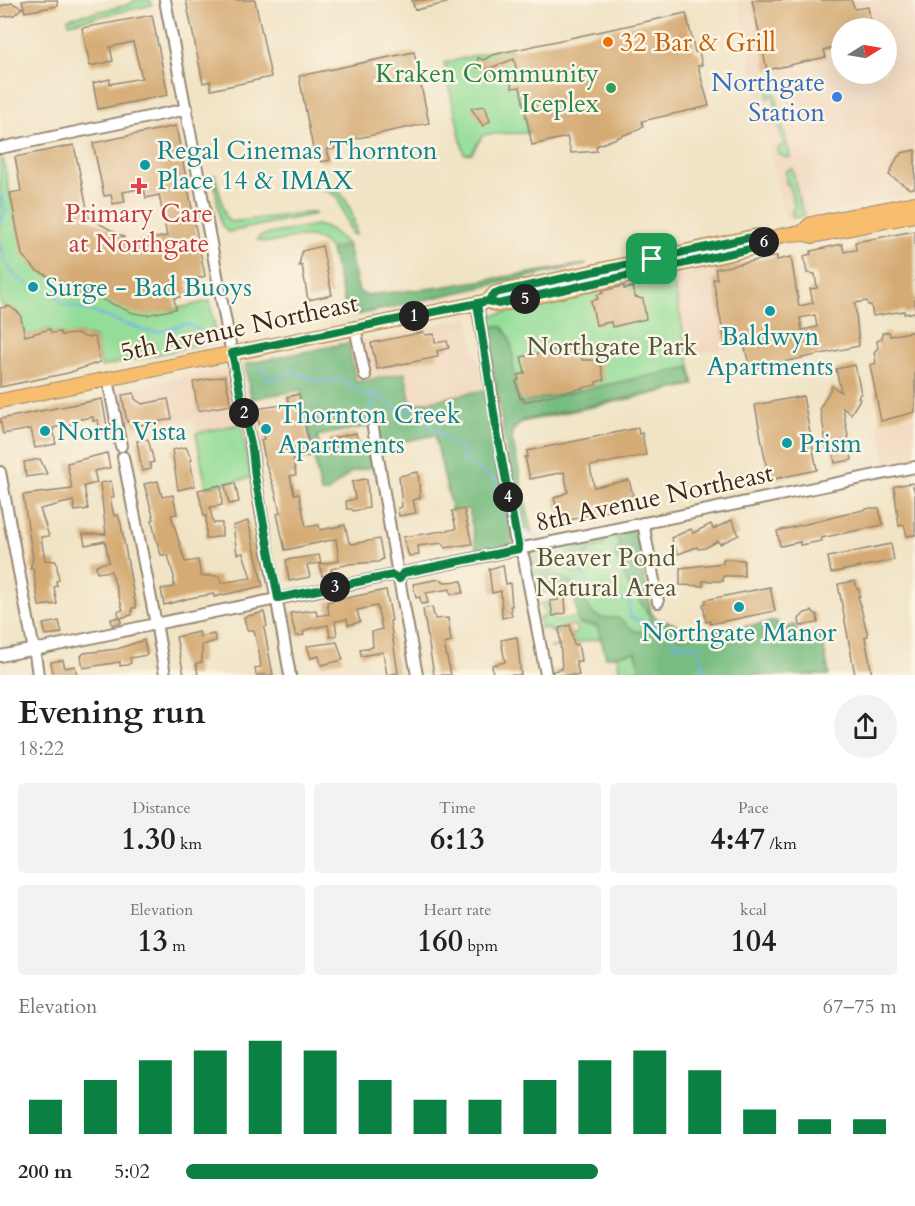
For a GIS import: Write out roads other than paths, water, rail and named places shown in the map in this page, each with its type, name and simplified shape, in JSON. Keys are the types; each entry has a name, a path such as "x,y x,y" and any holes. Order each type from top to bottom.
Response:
{"main road":[{"name":"5th Avenue Northeast","path":"0,401 482,302 498,304 595,284 759,247 767,240 803,232 811,224 915,203"},
{"name":"5th Avenue Northeast","path":"803,232 813,236 915,215"}],"street":[{"path":"165,0 249,433 290,675"},
{"path":"0,148 187,110"},
{"path":"482,302 498,439 546,675"},
{"path":"355,327 365,376"},
{"path":"108,379 165,675"},
{"path":"373,428 417,675"},
{"name":"8th Avenue Northeast","path":"0,656 915,467"},
{"path":"0,472 38,675"},
{"path":"643,524 658,602"}],"waterway":[{"path":"0,192 6,211 0,223"},
{"path":"0,240 8,267 29,285"},
{"path":"49,291 63,304 146,331 159,332 186,324 201,331"},
{"path":"261,366 267,377 273,380 292,371 317,381 343,380 366,395 376,394 398,409 404,408 423,418 425,423 460,448 465,462 492,477 503,495 506,518"},
{"path":"366,424 376,394"},
{"path":"369,447 376,479"},
{"path":"523,529 541,538"},
{"path":"550,548 560,554 569,570 582,573 597,595 607,590 617,599 629,601 630,617 668,629 676,646 689,644 698,648 707,675"},
{"path":"537,558 556,551"}],"place":[{"name":"32 Bar & Grill","path":"608,42"},
{"name":"Kraken Community Iceplex","path":"611,88"},
{"name":"Northgate Station","path":"837,97"},
{"name":"Regal Cinemas Thornton Place 14 & IMAX","path":"145,165"},
{"name":"Primary Care at Northgate","path":"139,186"},
{"name":"Surge - Bad Buoys","path":"33,287"},
{"name":"Baldwyn Apartments","path":"770,311"},
{"name":"Thornton Creek Apartments","path":"266,429"},
{"name":"North Vista","path":"45,431"},
{"name":"Prism","path":"787,443"},
{"name":"Northgate Manor","path":"739,607"}],"park label":[{"name":"Northgate Park","path":"612,346"},
{"name":"Beaver Pond Natural Area","path":"606,572"}]}
